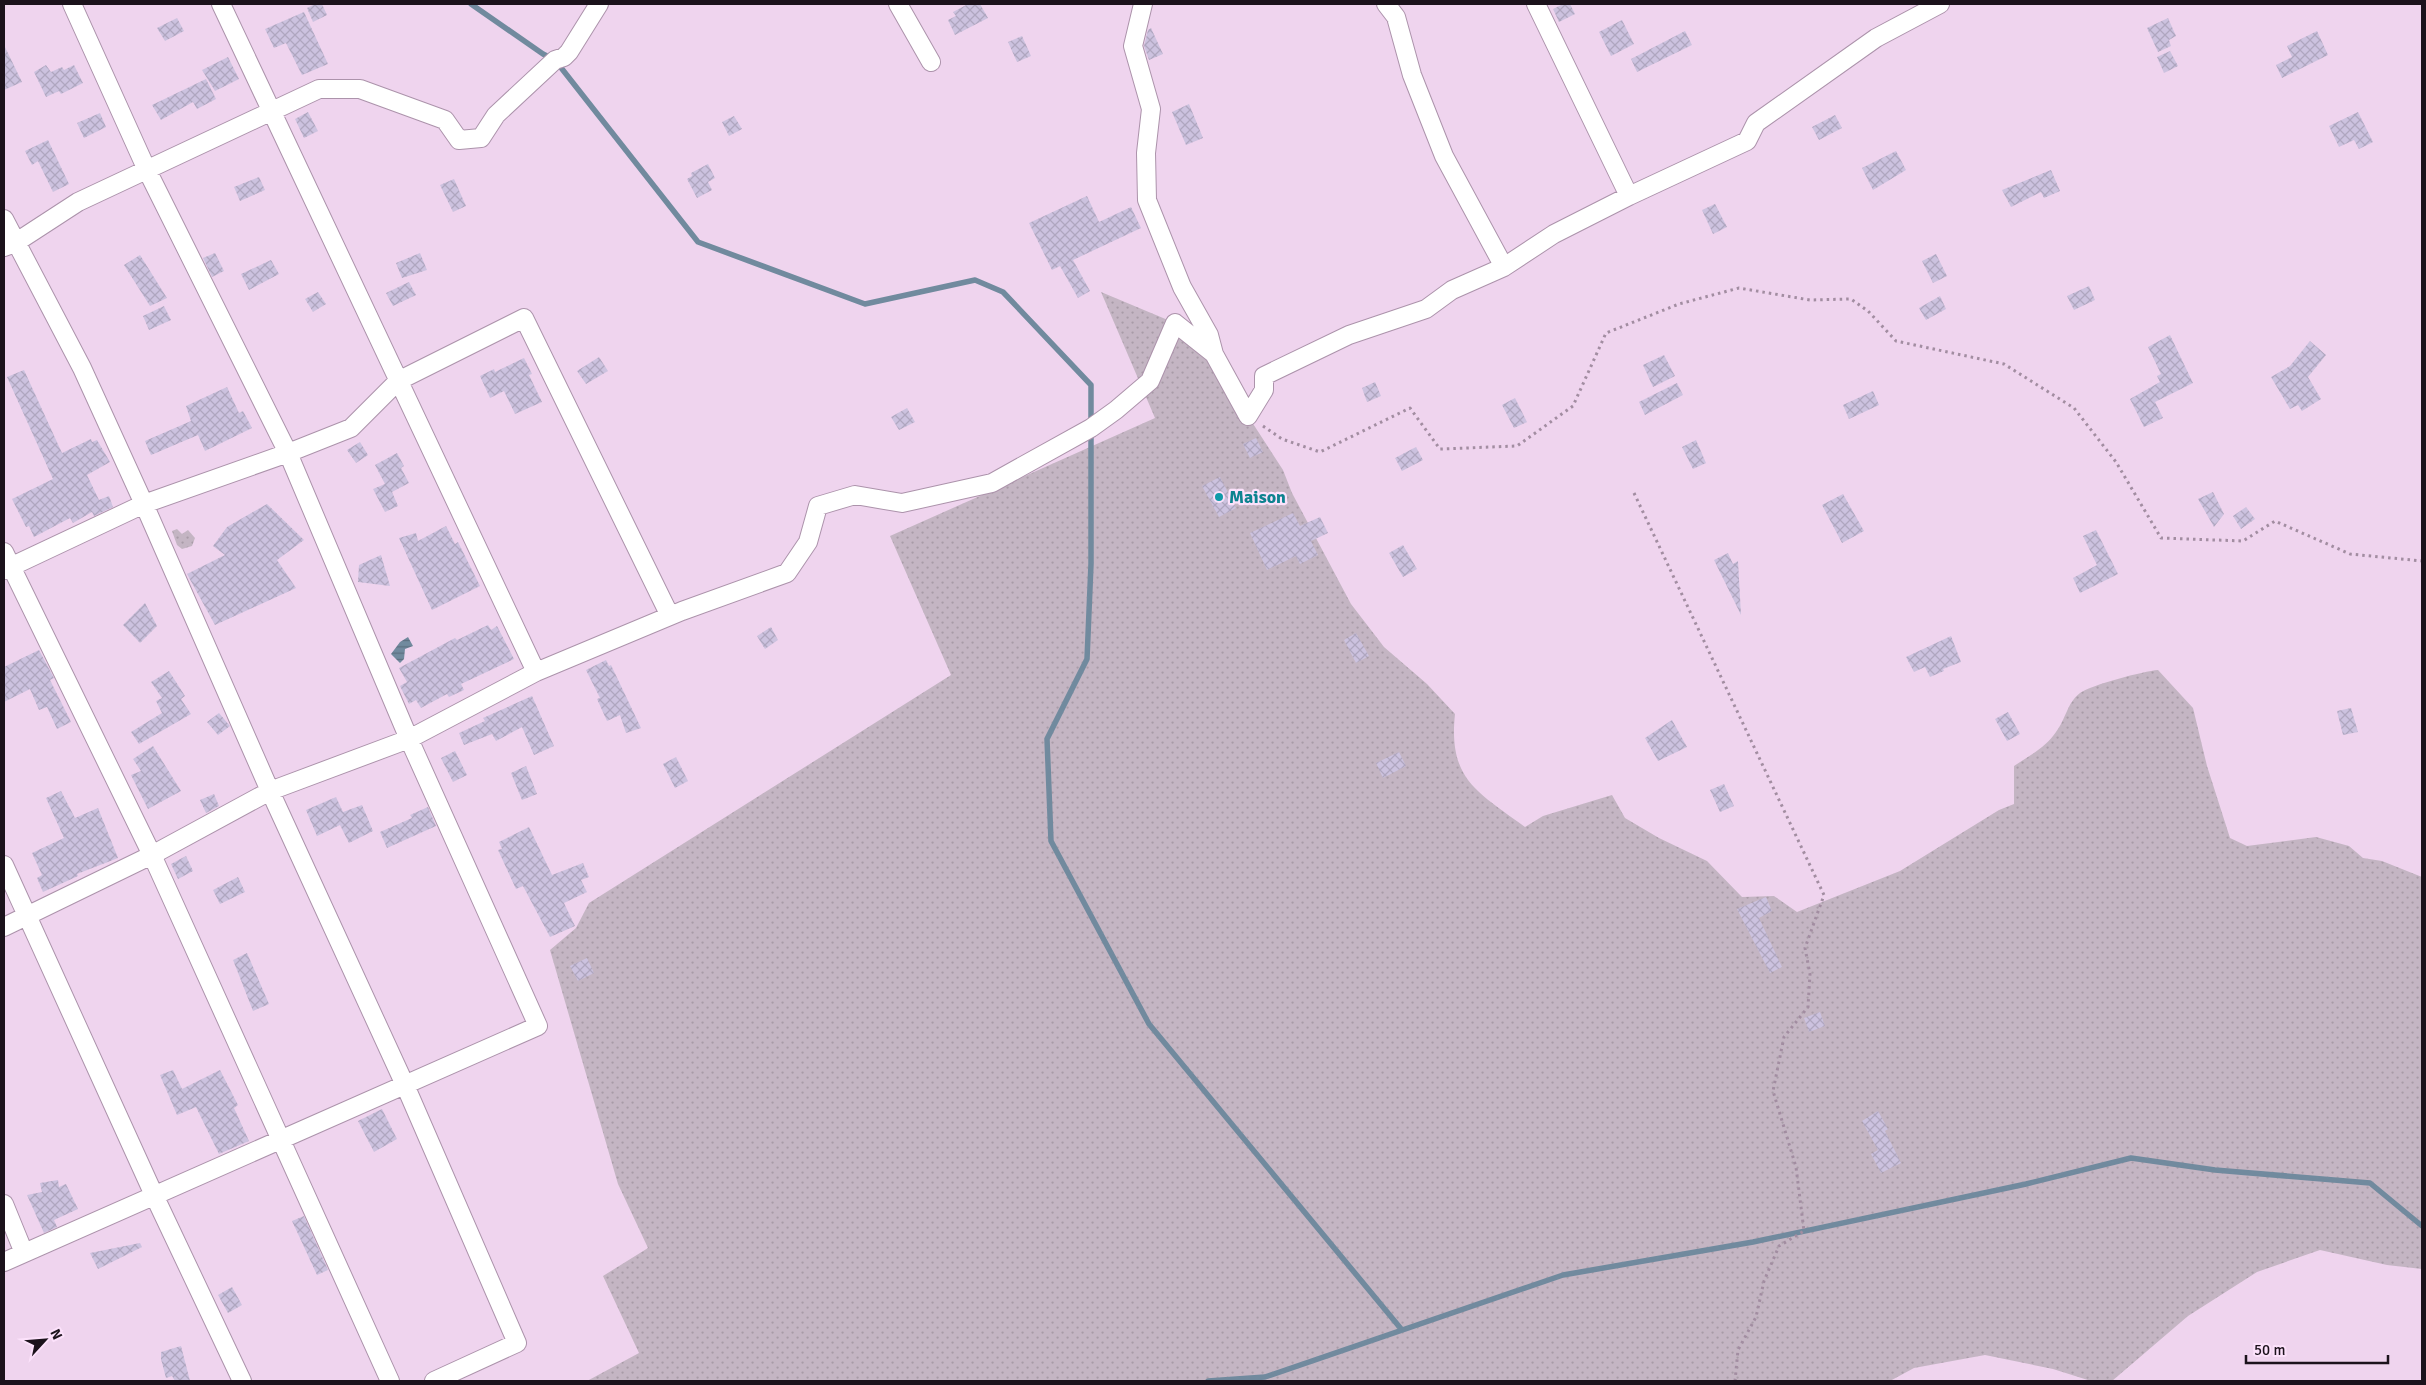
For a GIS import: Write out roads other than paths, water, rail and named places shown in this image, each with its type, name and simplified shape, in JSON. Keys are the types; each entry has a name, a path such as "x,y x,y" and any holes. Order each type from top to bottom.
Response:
{"street":[{"path":"4,1262 538,1026 409,738 288,453 146,168 72,4"},
{"path":"221,4 536,672"},
{"path":"9,245 78,202 146,168 319,89 360,89 445,120 459,140 482,138 496,115 555,60 564,57 569,52 600,4"},
{"path":"898,4 931,62"},
{"path":"1143,4 1133,46 1150,109 1146,153 1147,200 1182,286 1209,335 1214,354 1248,416 1264,390 1264,376 1349,334 1426,309 1452,290 1504,267 1554,234 1629,196 1747,141 1756,123 1876,38 1940,4"},
{"path":"1386,4 1396,16 1412,75 1444,156 1504,267"},
{"path":"1536,4 1629,196"},
{"path":"4,219 9,245 82,368 270,790 405,1085 518,1343 434,1381"},
{"path":"390,1381 152,856 6,563 144,504 288,453 351,428 398,380 524,318 670,616"},
{"path":"4,927 152,856 270,790 409,738 536,672 670,616 787,572 808,542 818,506 855,495 902,503 992,483 1059,447 1116,410 1150,381 1175,323 1214,354"},
{"path":"4,865 154,1195 242,1381"},
{"path":"4,1204 24,1253"}],"water":[{"path":"408,637 413,646 405,649 404,659 400,663 391,654 400,642"}],"waterway":[{"path":"471,4 543,54 555,60 698,242 865,304 975,280 1003,292 1091,385 1091,564 1087,659 1047,739 1051,841 1149,1024 1402,1330"},
{"path":"1208,1381 1265,1377 1563,1275 1753,1242 2026,1184 2131,1158 2215,1170 2370,1183 2422,1226"}],"place":[{"name":"Maison","path":"1219,497"}]}
